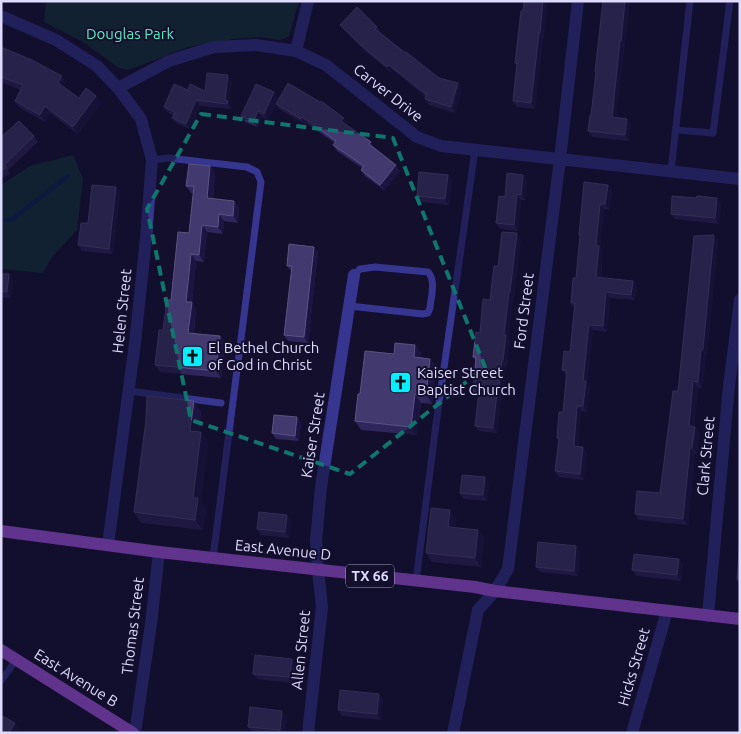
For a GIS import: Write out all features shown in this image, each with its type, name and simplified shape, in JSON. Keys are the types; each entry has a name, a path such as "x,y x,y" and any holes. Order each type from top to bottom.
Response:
{"main road":[{"name":"East Avenue D","path":"1,531 158,552 740,619"},
{"name":"East Avenue B","path":"1,650 134,733"}],"street":[{"path":"296,51 308,1"},
{"name":"Ford Street","path":"453,733 478,610 495,591 508,569 578,1"},
{"name":"Helen Street","path":"1,16 56,40 97,66 118,88 141,119 152,160 135,343 108,545"},
{"name":"Carver Drive","path":"118,88 169,61 214,47 256,45 296,51 326,65 417,137 441,146 740,179"},
{"name":"Kaiser Street","path":"318,570 316,540 321,487 354,276"},
{"name":"Clark Street","path":"708,616 735,387 740,300"},
{"name":"Thomas Street","path":"134,733 151,624 158,552"},
{"name":"Allen Street","path":"308,733 322,607 318,570"},
{"name":"Hicks Street","path":"632,733 667,611"}],"lane":[{"path":"672,171 690,1"},
{"path":"676,130 713,133 730,1"},
{"path":"416,581 475,150"},
{"path":"152,160 168,158 247,167 257,172 261,182 213,558"},
{"path":"349,306 423,314 428,313 430,308 433,281 432,275 428,272 375,266 360,269 354,276"},
{"path":"129,391 221,403"},
{"path":"1,681 16,660"}],"highlighted area":[{"path":"201,114 393,138 485,367 350,474 191,420 147,209"}],"green space":[{"name":"Douglas Park","path":"46,1 299,1 289,36 281,40 260,37 234,39 188,47 128,70 119,68 83,42 44,22"},
{"path":"73,155 83,179 77,230 52,257 43,273 1,269 1,185 30,166"}],"building":[{"path":"524,1 543,1 531,103 513,101 517,63 515,63 521,11 523,11"},
{"path":"603,1 625,1 612,117 627,119 625,135 588,131"},
{"path":"357,7 377,27 375,29 405,53 439,78 458,83 451,107 425,99 426,94 389,65 387,67 340,25"},
{"path":"1,47 32,60 62,76 58,83 79,98 86,88 96,96 73,127 45,106 40,115 15,101 23,85 1,77"},
{"path":"207,73 228,75 225,100 228,101 227,104 196,100 186,124 172,118 175,112 164,107 174,84 188,90 190,84 205,91"},
{"path":"288,83 321,101 344,118 341,121 371,142 369,144 396,165 380,185 361,170 364,166 333,145 336,141 302,117 301,119 276,104"},
{"path":"256,84 274,92 264,114 258,111 253,122 241,116"},
{"path":"19,121 34,136 4,165 6,168 1,171 1,137"},
{"path":"189,164 210,166 207,198 234,201 233,216 219,214 218,227 202,225 199,255 191,254 186,302 192,302 188,333 220,336 216,371 155,365 159,330 163,330 167,300 171,300 178,232 189,233 194,186 186,186"},
{"path":"419,172 448,175 445,199 417,196"},
{"path":"507,173 523,175 521,195 517,194 514,225 496,223 499,196 505,197"},
{"path":"584,182 608,185 605,204 600,204 596,245 599,246 596,277 633,281 631,295 606,292 603,326 589,325 583,381 586,381 583,406 577,406 574,446 583,447 580,474 555,471 559,439 557,438 559,412 563,412 567,370 562,370 564,351 570,352 575,303 571,303 573,278 576,278"},
{"path":"92,185 116,187 109,249 78,245 81,223 88,223"},
{"path":"672,196 717,198 715,218 671,214"},
{"path":"502,232 517,233 504,335 506,335 503,360 493,428 475,426 479,392 473,391 476,357 473,357 476,332 480,333 483,299 490,300 494,266 498,266"},
{"path":"714,235 703,349 701,349 698,382 693,381 689,426 695,427 692,448 690,448 683,519 635,514 637,491 660,493 673,391 678,391 694,236"},
{"path":"289,244 314,247 304,337 284,335 292,266 287,266"},
{"path":"1,274 9,274 7,292 1,291"},
{"path":"395,343 415,345 414,357 430,359 426,395 415,394 411,427 355,421 365,351 394,354"},
{"path":"147,396 194,401 190,431 201,432 193,498 198,498 195,520 134,512 146,420"},
{"path":"274,415 297,417 295,436 272,433"},
{"path":"462,475 485,477 483,495 460,493"},
{"path":"431,508 450,510 448,527 478,530 475,558 426,553"},
{"path":"259,512 287,515 285,532 257,529"},
{"path":"740,539 740,581 737,580"},
{"path":"538,542 576,546 574,571 536,567"},
{"path":"634,554 679,559 677,575 632,570"},
{"path":"255,655 292,659 290,677 253,674"},
{"path":"340,690 379,694 377,714 338,710"},
{"path":"250,707 282,711 280,730 248,727"},
{"path":"1,715 15,723 9,733 1,733"}],"waterway":[{"path":"1,220 11,220 68,176"}],"place":[{"name":"El Bethel Church of God in Christ","path":"192,357"},
{"name":"Kaiser Street Baptist Church","path":"401,382"}]}
